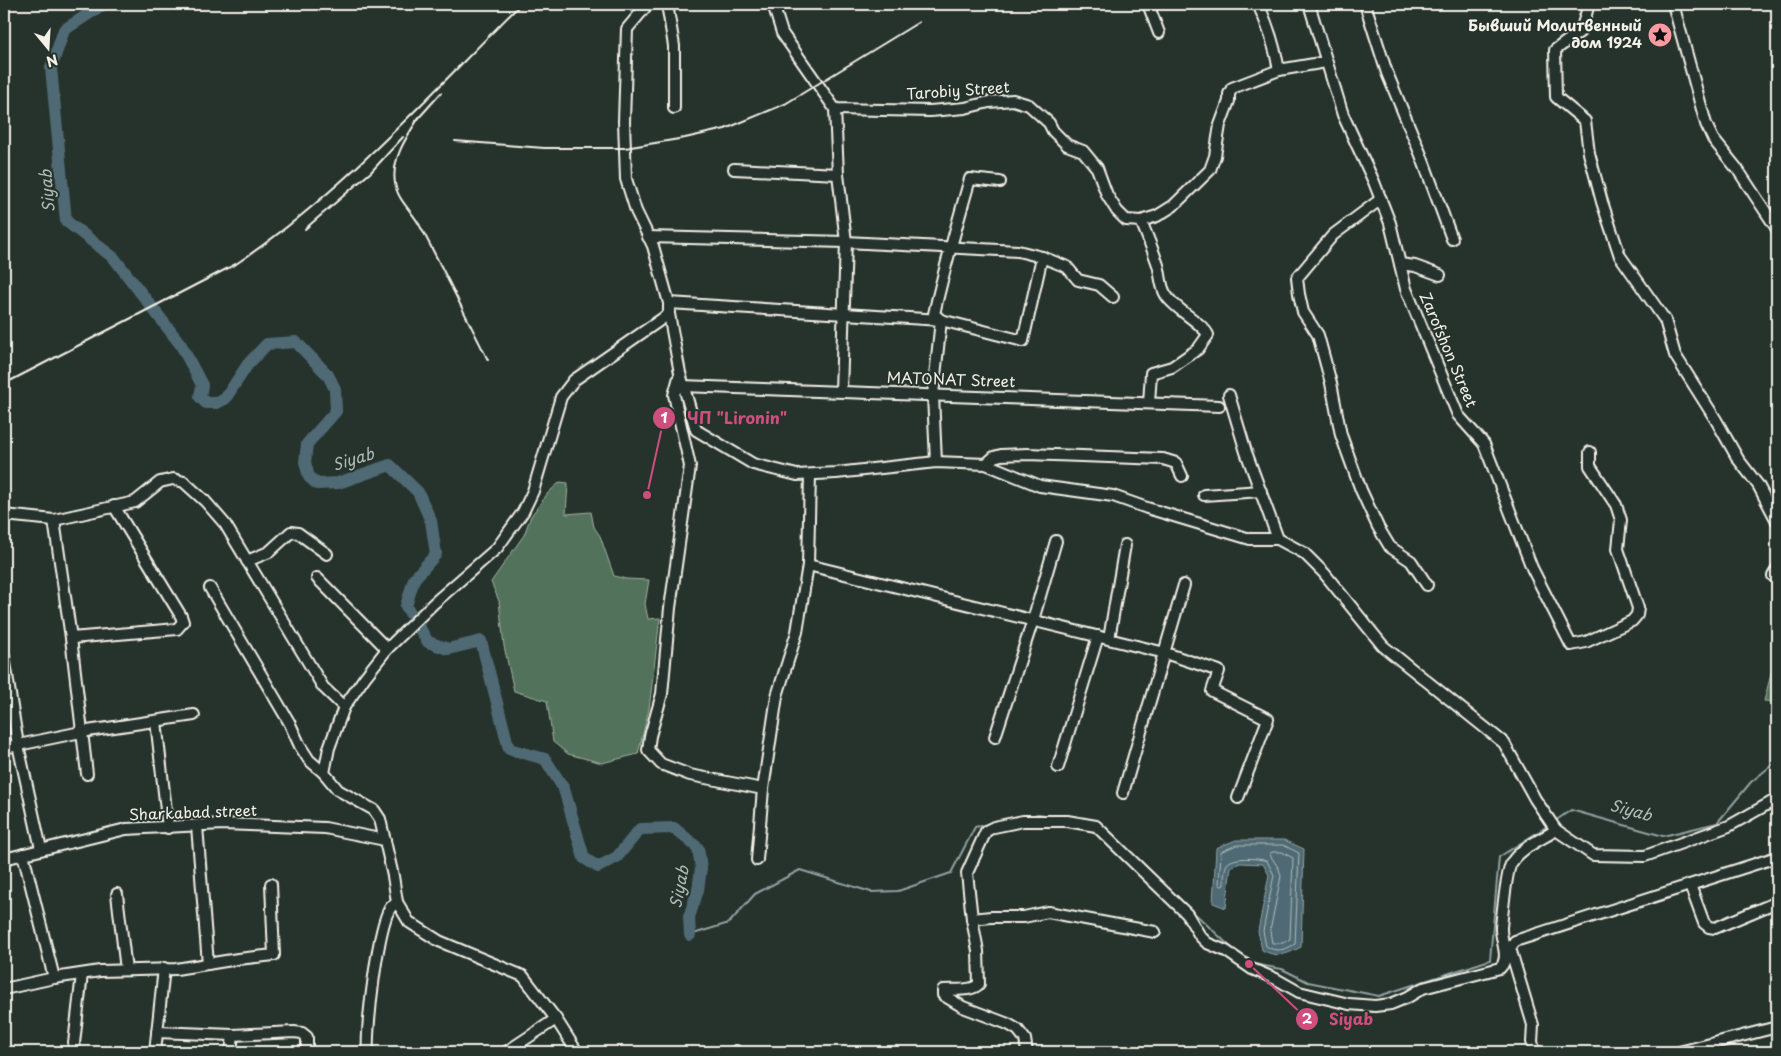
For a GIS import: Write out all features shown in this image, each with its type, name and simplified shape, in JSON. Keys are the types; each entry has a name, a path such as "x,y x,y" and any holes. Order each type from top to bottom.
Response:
{"street":[{"path":"648,4 627,28 624,121 626,179 636,212 653,246 669,303 669,314 682,386 696,430 753,464 797,475 936,462 986,464 1040,486 1113,496 1250,539 1278,539 1304,553 1324,573 1383,646 1504,743 1535,799 1556,830 1593,855 1645,856 1729,826 1777,799"},
{"path":"667,4 674,46 674,108"},
{"path":"773,4 782,34 837,109 838,174 846,242 841,391"},
{"path":"1148,4 1159,33"},
{"path":"1258,4 1265,17 1279,70"},
{"name":"Zarofshon Street","path":"1309,4 1342,115 1381,199 1390,223 1406,289 1458,415 1484,444 1532,568 1571,644 1586,642 1632,621 1637,615 1638,608 1618,549 1621,520 1616,505 1590,466 1590,452"},
{"path":"1365,4 1387,73 1421,155 1452,239"},
{"path":"1589,4 1581,31 1556,50 1556,96 1585,121 1589,153 1602,202 1620,256 1665,320 1675,355 1716,420 1738,460 1758,486 1777,521"},
{"path":"1673,4 1706,124 1713,139 1738,170 1777,229"},
{"path":"1149,403 1151,373 1172,367 1198,349 1208,335 1206,329 1197,324 1167,297 1162,289 1158,267 1141,221 1157,216 1173,206 1210,170 1215,156 1220,124 1229,101 1228,94 1232,88 1279,70 1326,62"},
{"name":"Tarobiy Street","path":"837,109 930,111 965,108 989,102 1013,100 1029,105 1049,123 1067,145 1083,151 1096,168 1107,195 1117,211 1126,220 1141,221"},
{"path":"734,169 838,174"},
{"path":"941,320 934,314 950,247 970,180 1000,182"},
{"path":"1381,199 1333,235 1297,278 1303,312 1318,336 1331,383 1341,435 1361,490 1378,527 1390,547 1411,561 1427,585"},
{"path":"648,237 846,242 1018,251 1042,257 1067,267 1078,280 1099,284 1113,297"},
{"path":"669,303 941,320 1023,341 1042,257"},
{"path":"1400,264 1415,266 1440,275"},
{"path":"324,773 329,748 344,707 390,646 434,603 497,548 523,512 533,491 561,397 574,380 669,314"},
{"path":"936,462 933,395 941,320"},
{"path":"680,374 674,395 690,466 670,604 662,694 648,750 661,764 690,775 763,790"},
{"name":"MATONAT Street","path":"682,386 1219,406"},
{"path":"1229,395 1246,452 1278,539"},
{"path":"986,464 994,457 1001,455 1027,454 1163,459 1176,463 1182,476"},
{"path":"757,860 763,790 777,696 798,632 808,565 810,475"},
{"path":"4,515 54,520 135,502 160,482 173,479 184,482 205,501 225,524 323,688 344,707"},
{"path":"1204,495 1261,491"},
{"path":"71,638 177,629 183,622 114,506"},
{"path":"54,520 71,638 87,774"},
{"path":"247,561 269,552 291,532 298,533 327,554"},
{"path":"995,737 1034,620 1056,541"},
{"path":"1109,639 1125,545"},
{"path":"808,565 1165,653 1219,671 1212,690 1268,719 1238,798"},
{"path":"317,578 390,646"},
{"path":"1123,793 1184,585"},
{"path":"210,588 289,722 309,760 324,773 338,790 374,810 380,819 394,876 397,902 409,922 439,941 523,976 556,1019 577,1052"},
{"path":"1058,767 1098,636"},
{"path":"4,657 18,745 41,849"},
{"path":"4,748 81,732 194,715"},
{"path":"156,721 168,828"},
{"path":"1027,1052 1025,1039 1018,1030 963,1006 943,995 943,990 958,988 968,990 979,984 978,952 967,873 986,831 994,827 1023,820 1067,821 1096,826 1187,914 1200,936 1207,943 1226,951 1252,969 1276,979 1299,992 1349,1004 1375,1006 1391,1004 1423,988 1500,968 1509,961 1510,948 1516,941 1777,857"},
{"name":"Sharkabad street","path":"4,859 126,829 222,824 325,828 385,840"},
{"path":"196,826 208,964"},
{"path":"1535,1052 1532,1042 1533,1025 1509,961 1505,956 1501,929 1510,864 1520,852 1556,830"},
{"path":"23,854 54,978"},
{"path":"4,988 82,974 126,970 176,969 274,955 271,884"},
{"path":"1690,885 1704,923 1709,927 1715,928 1777,902"},
{"path":"117,894 126,970"},
{"path":"368,1052 371,1002 383,929 391,907 397,902"},
{"path":"972,919 1024,917 1048,912 1155,932"},
{"path":"155,1052 164,968"},
{"path":"73,1052 82,974"},
{"path":"506,1052 556,1019"},
{"path":"1679,1052 1777,1027"},
{"path":"157,1032 233,1035 302,1033 307,1037 307,1052"},
{"path":"231,1052 233,1035"}],"green space":[{"path":"560,482 568,483 566,514 591,512 594,527 600,536 614,576 626,579 649,580 645,604 648,619 660,618 649,709 638,754 602,763 568,754 553,742 547,701 514,691 504,646 499,601 491,582 524,535 531,516 548,493"},
{"path":"1777,651 1777,702 1764,701"}],"water":[{"path":"1236,840 1284,840 1304,849 1301,947 1277,955 1262,950 1258,931 1269,875 1263,864 1240,863 1231,867 1226,908 1213,903 1216,848"}],"waterway":[{"name":"Siyab","path":"104,4 64,30 51,68 66,221 114,258 181,345 202,385 200,397 206,403 217,403 225,399 248,364 267,344 296,342 328,375 335,389 336,411 307,444 305,462 309,477 317,484 338,483 390,465 418,492 431,521 436,554 414,579 406,606 428,642 448,649 481,641 509,749 545,759 564,789 584,858 598,867 617,857 640,829 674,828 698,848 701,868 698,890 689,917 690,935"},
{"name":"Siyab","path":"1555,821 1571,810 1663,836 1717,823 1751,782 1777,761"},
{"name":"Siyab","path":"1030,816 1038,814 1052,816"},
{"name":"Siyab","path":"690,935 729,923 755,894 800,870 871,892 898,891 951,873 975,827 988,824"},
{"name":"Siyab","path":"1252,964 1282,969 1308,982 1379,996 1490,960 1499,857 1549,825"},
{"name":"Siyab","path":"1142,864 1237,953"}],"railway":[{"path":"4,384 236,264 275,236 313,206 384,141 521,4"},
{"path":"455,141 544,148 625,148 725,129 785,104 919,22"},
{"path":"416,121 441,93"},
{"path":"420,116 405,140 395,165 396,189 420,226 488,360"},
{"path":"305,229 371,172 403,137"}],"place":[{"name":"Бывший Молитвенный дом 1924","path":"1660,35"},
{"name":"ЧП \"Lironin\"","path":"647,495"},
{"name":"Siyab","path":"1249,964"}]}
